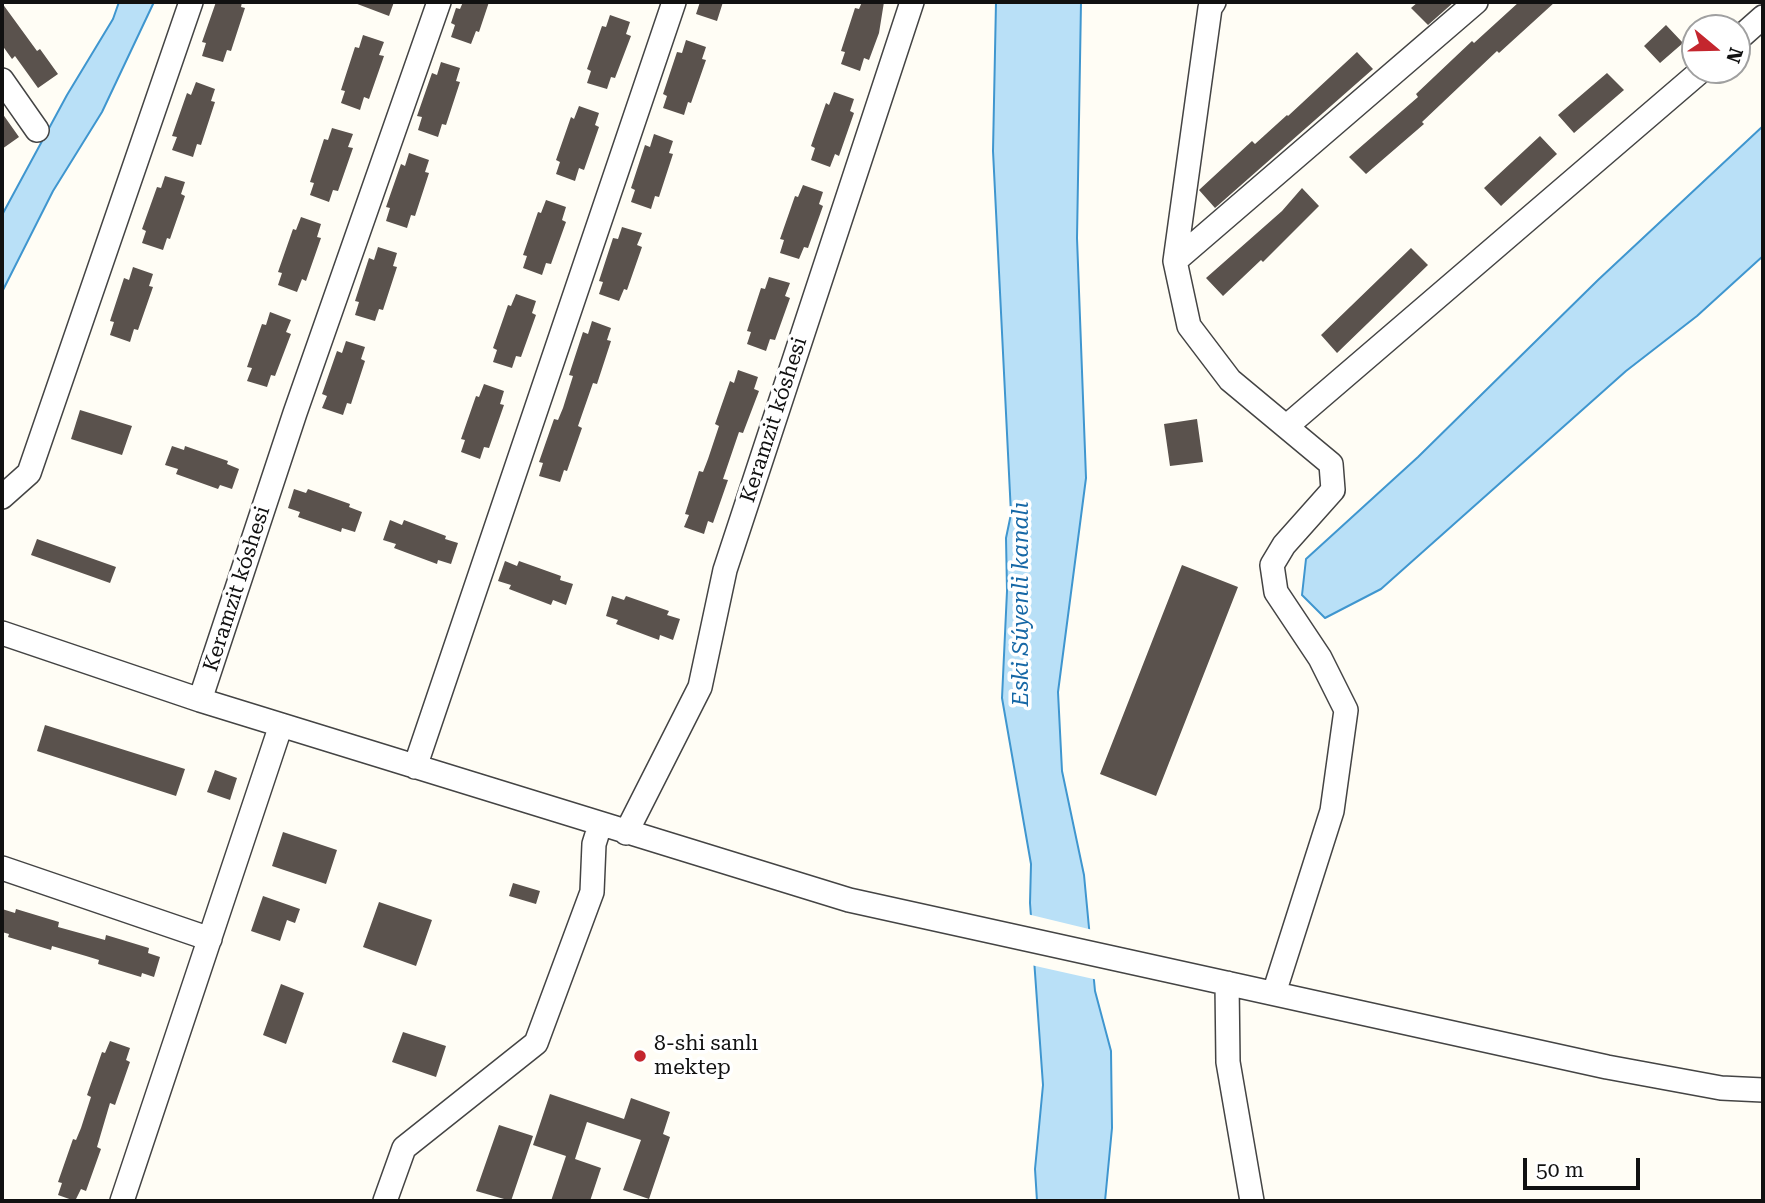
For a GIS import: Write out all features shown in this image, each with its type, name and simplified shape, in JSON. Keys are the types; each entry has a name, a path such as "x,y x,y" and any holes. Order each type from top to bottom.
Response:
{"street":[{"path":"2,497 29,473 191,2"},
{"name":"Keramzit kóshesi","path":"200,700 295,413 439,2"},
{"path":"415,767 674,2"},
{"name":"Keramzit kóshesi","path":"626,833 700,687 724,570 912,2"},
{"path":"1214,2 1210,8 1175,261 1189,326 1230,380 1331,464 1333,490 1284,545 1272,565 1276,592 1320,658 1346,710 1332,811 1275,993"},
{"path":"1175,261 1476,2"},
{"path":"2,80 37,130"},
{"path":"1287,426 1686,84"},
{"path":"2,633 200,700 849,900 1607,1067 1721,1088 1763,1090"},
{"path":"122,1201 281,725"},
{"path":"385,1201 404,1148 410,1141 536,1043 593,892 594,844 600,825"},
{"path":"2,869 210,939"},
{"path":"1227,983 1228,1062 1251,1201"}],"water":[{"path":"119,2 154,2 102,112 53,191 2,292 2,215 67,95 113,19"},
{"name":"Eski Súyenli kanalı","path":"996,2 1081,2 1077,238 1086,478 1058,692 1062,771 1084,875 1095,991 1111,1051 1112,1128 1105,1201 1037,1201 1035,1169 1043,1085 1030,903 1031,864 1002,698 1007,591 1006,538 1011,514 993,151"},
{"path":"1763,126 1763,256 1697,316 1626,371 1381,589 1325,618 1302,595 1306,559 1418,457 1598,280"}],"pier":[{"path":"1027,914 1093,930 1098,980 1031,965"}],"building":[{"path":"216,2 242,2 241,7 245,8 231,51 227,50 223,62 202,56 206,43 202,42"},
{"path":"352,2 394,2 389,16"},
{"path":"463,2 489,2 479,32 476,31 471,44 451,37 455,25 451,23 456,8 460,9"},
{"path":"700,2 723,2 717,21 696,14"},
{"path":"862,2 884,2 879,33 869,60 864,58 860,71 841,64 845,52 841,51 855,8 859,9"},
{"path":"1418,2 1454,2 1428,25 1411,8"},
{"path":"1519,2 1555,2 1499,53 1497,51 1422,122 1424,124 1366,174 1349,157 1418,97 1416,94 1472,41 1474,43"},
{"path":"2,3 37,51 40,49 58,74 38,88 15,56 12,59 2,45"},
{"path":"610,15 630,22 626,34 631,36 615,78 611,77 607,89 587,83 591,71 587,69 602,26 606,27"},
{"path":"1666,25 1681,41 1681,45 1660,63 1644,46"},
{"path":"363,35 384,42 379,55 384,56 369,99 364,97 360,110 341,103 345,91 341,90 355,47 359,48"},
{"path":"686,40 706,47 702,59 706,60 684,115 663,108 667,96 663,94 677,52 682,53"},
{"path":"1357,52 1373,69 1215,208 1199,190 1252,141 1255,144 1288,116"},
{"path":"441,62 460,68 456,81 460,82 446,125 442,124 438,137 418,130 422,117 417,116 432,73 437,75"},
{"path":"1607,73 1624,90 1574,133 1558,115"},
{"path":"196,82 215,89 211,101 215,102 201,145 197,144 193,157 172,150 177,137 172,136 187,93 191,95"},
{"path":"834,92 854,99 850,111 854,113 839,156 835,154 830,167 811,160 815,148 811,146 826,103 829,105"},
{"path":"579,106 599,113 595,125 599,127 584,170 579,168 575,181 556,174 560,162 556,160 571,117 574,119"},
{"path":"2,113 19,137 2,149"},
{"path":"332,128 353,134 348,147 353,148 338,191 333,190 329,202 310,195 314,183 310,182 324,139 328,140"},
{"path":"654,134 673,141 669,153 673,154 659,197 655,196 651,209 631,202 635,190 631,188 645,145 650,147"},
{"path":"1540,136 1557,154 1501,206 1484,188"},
{"path":"409,153 429,160 425,172 429,173 415,216 411,215 407,228 386,221 390,208 386,207 401,164 405,166"},
{"path":"165,176 185,182 181,194 185,196 170,239 167,238 163,250 142,243 146,231 142,229 157,187 161,188"},
{"path":"803,185 823,192 819,204 823,206 808,248 804,247 799,259 780,253 784,240 780,239 795,196 798,197"},
{"path":"1302,188 1319,206 1263,262 1261,260 1223,296 1206,278 1282,211"},
{"path":"546,200 566,207 562,220 566,222 551,264 546,263 542,275 523,268 527,256 523,255 538,212 541,213"},
{"path":"301,217 321,224 317,237 321,238 306,281 302,279 297,292 278,285 282,273 278,272 293,229 296,230"},
{"path":"622,227 642,233 637,245 642,247 627,290 624,289 619,301 599,294 603,282 599,281 613,238 618,239"},
{"path":"378,247 397,253 393,266 397,267 383,310 379,309 375,321 355,315 359,302 355,301 369,258 374,260"},
{"path":"1411,248 1428,265 1337,353 1321,335"},
{"path":"133,267 153,274 149,286 153,287 138,330 134,329 130,342 110,335 114,322 110,321 124,278 129,280"},
{"path":"769,277 790,283 785,296 790,298 775,340 770,339 766,351 747,344 751,332 747,331 761,288 765,289"},
{"path":"516,294 536,301 532,313 536,315 521,357 516,356 512,368 493,362 497,350 493,348 508,305 511,306"},
{"path":"270,312 291,320 286,332 291,334 275,376 271,375 267,387 247,381 252,368 247,367 262,324 266,325"},
{"path":"592,321 611,328 607,340 611,341 597,384 593,383 578,426 582,428 567,471 564,470 560,482 539,476 543,463 539,462 554,419 558,420 563,408 573,376 569,375 583,332 588,334"},
{"path":"346,341 365,347 361,359 365,361 351,404 347,403 343,415 322,408 327,396 322,394 337,351 342,353"},
{"path":"738,370 758,377 754,389 759,391 743,433 739,432 723,479 728,480 713,523 708,521 704,534 684,527 689,515 685,514 699,471 703,472 708,459 719,426 715,424 730,381 734,383"},
{"path":"484,384 504,391 500,404 504,405 489,448 484,447 480,459 461,452 465,440 461,439 476,396 479,397"},
{"path":"80,410 132,426 122,455 71,439"},
{"path":"1197,419 1203,462 1170,466 1164,424"},
{"path":"172,446 184,450 185,446 228,461 227,464 239,469 232,489 220,485 218,489 176,474 178,469 165,465"},
{"path":"294,489 306,493 308,489 350,504 349,507 362,512 355,532 342,528 341,532 298,517 300,512 288,508"},
{"path":"390,520 402,525 404,520 458,543 451,564 438,560 437,564 394,548 396,544 383,540"},
{"path":"37,539 116,567 110,583 31,555"},
{"path":"505,561 517,566 519,561 561,576 560,580 573,584 566,605 553,600 551,605 509,589 511,585 498,581"},
{"path":"1182,565 1238,587 1156,796 1100,774"},
{"path":"612,596 624,600 626,596 669,611 667,615 680,619 673,640 660,635 659,640 616,624 618,620 606,616"},
{"path":"45,725 185,769 176,796 37,751"},
{"path":"215,770 237,778 230,800 207,792"},
{"path":"283,832 337,850 326,884 272,866"},
{"path":"513,883 540,891 536,904 509,896"},
{"path":"263,896 300,909 295,923 287,920 280,941 251,931"},
{"path":"379,902 432,920 416,966 363,947"},
{"path":"2,909 15,913 16,909 59,922 58,927 105,940 106,935 149,948 148,953 160,957 154,977 142,973 141,977 98,964 99,960 86,956 52,946 51,950 8,937 9,934 2,932"},
{"path":"281,984 304,993 286,1044 263,1035"},
{"path":"403,1032 446,1046 436,1077 392,1062"},
{"path":"110,1041 130,1048 126,1060 130,1062 115,1105 110,1103 97,1147 101,1149 86,1191 81,1189 75,1201 58,1195 62,1183 58,1182 73,1139 76,1140 81,1128 91,1097 87,1095 102,1052 105,1053"},
{"path":"550,1094 624,1119 631,1098 670,1112 663,1134 670,1137 649,1199 623,1190 641,1140 587,1122 575,1159 601,1168 590,1201 551,1201 566,1156 533,1145"},
{"path":"499,1125 533,1136 511,1201 476,1191"}],"place":[{"name":"8-shi sanlı mektep","path":"640,1056"}]}
